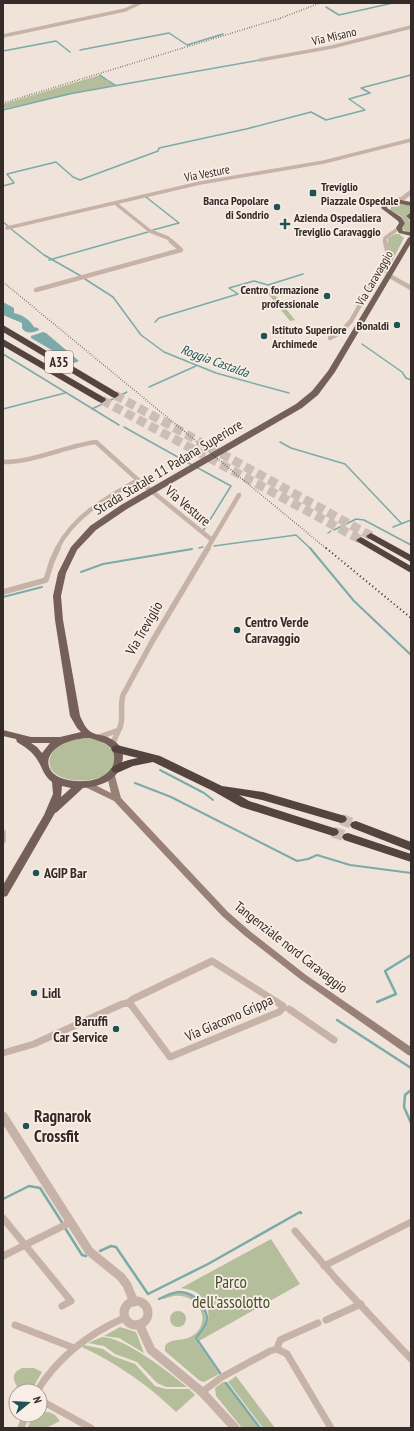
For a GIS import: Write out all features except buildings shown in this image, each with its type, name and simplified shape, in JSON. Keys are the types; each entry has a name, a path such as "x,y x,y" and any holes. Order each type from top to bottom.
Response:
{"highway":[{"name":"A35","path":"3,328 115,395"},
{"name":"A35","path":"3,342 102,400"},
{"path":"372,536 411,559"},
{"path":"361,540 411,570"},
{"path":"115,747 162,761 217,788 244,804 333,832"},
{"path":"114,772 136,762 162,761"},
{"path":"217,788 263,796 341,819"},
{"path":"356,825 411,847"},
{"path":"348,837 411,858"}],"main road":[{"name":"Via Caravaggio","path":"360,322 389,277 408,237 404,232 401,219 396,215 387,212 384,208 386,204 395,201 408,201"},
{"path":"411,214 411,219"},
{"name":"Via Caravaggio","path":"406,244 411,238"},
{"name":"Strada Statale 11 Padana Superiore","path":"89,736 80,726 75,716 58,612 57,596 59,582 68,559 82,539 100,522 133,501 301,404 315,393 331,372 360,322"},
{"name":"Strada Statale 11 Padana Superiore","path":"64,739 72,728 75,716"},
{"path":"3,733 15,737 39,741 89,736 99,737 115,747 120,759 114,772 98,782 84,785 70,784 57,781 47,771 44,762 34,749 15,737"},
{"path":"44,762 47,751 64,739"},
{"name":"Tangenziale nord Caravaggio","path":"114,772 117,799"},
{"path":"3,893 49,815 58,794 57,781"},
{"path":"49,815 70,794 84,785"},
{"name":"Tangenziale nord Caravaggio","path":"84,785 117,799 199,887 248,934 303,977 411,1052"}],"street":[{"path":"3,36 129,9 140,3"},
{"name":"Via Misano","path":"260,60 332,47 411,27"},
{"name":"Via Vesture","path":"7,228 200,183 324,162 411,140"},
{"name":"Via Caravaggio","path":"408,201 411,192"},
{"path":"36,290 181,250 168,238 150,231 115,203"},
{"path":"330,338 341,332 351,321 384,264 388,256 385,239 389,234 404,232"},
{"path":"389,277 411,288"},
{"name":"Via Vesture","path":"3,462 16,462 79,444 96,442 211,542"},
{"path":"3,592 46,580 57,548 75,522 98,504 138,480"},
{"path":"211,542 239,495"},
{"name":"Via Treviglio","path":"115,747 114,738 121,723 120,704 123,695 211,542"},
{"path":"99,737 117,731"},
{"path":"3,832 3,841"},
{"name":"Via Giacomo Grippa","path":"3,1053 14,1052 25,1048 122,1004 128,1003 132,998 212,961 283,1008 279,1012 170,1057 132,1006 128,1003"},
{"name":"Via Giacomo Grippa","path":"289,1009 334,1040"},
{"path":"3,1116 66,1224 89,1251 121,1277 127,1285 134,1302"},
{"path":"3,1218 70,1301 62,1306"},
{"path":"324,1266 411,1222"},
{"path":"3,1256 66,1224"},
{"path":"295,1231 324,1266 411,1359"},
{"path":"134,1302 146,1305 149,1312 146,1320 139,1324 128,1323 124,1318 124,1308 134,1302"},
{"path":"326,1320 361,1304"},
{"path":"41,1383 44,1378 82,1341 124,1318"},
{"path":"277,1349 280,1340 318,1323"},
{"path":"139,1324 151,1350 202,1392 235,1428"},
{"path":"15,1325 74,1348"},
{"path":"202,1392 222,1377 270,1351 277,1349 287,1354 331,1428"},
{"path":"48,1404 91,1428"}],"green space":[{"path":"100,75 115,85 3,109 3,104"},
{"path":"396,203 411,206 411,211 406,216 411,223 411,232 403,230 402,227 405,223 401,216 390,210 392,205"},
{"path":"395,234 399,234 404,238 386,273 382,272 391,254 388,248 388,238"},
{"path":"270,289 295,320 290,321 265,290"},
{"path":"88,738 100,741 111,748 116,758 115,764 111,770 104,776 82,781 61,777 53,772 50,764 51,755 55,748 67,741"},
{"name":"Parco dell'assolotto","path":"271,1239 300,1284 199,1341 198,1337 203,1332 208,1321 208,1309 202,1298 197,1293 181,1288"},
{"path":"175,1292 181,1292 192,1296 204,1310 205,1322 195,1339 219,1374 204,1382 200,1381 165,1351 165,1346 168,1343 192,1336 197,1332 202,1322 201,1311 192,1300 179,1296 161,1299"},
{"path":"178,1311 185,1316 186,1319 181,1326 178,1327 171,1322 170,1319 175,1312"},
{"path":"120,1327 136,1332 144,1353 119,1338 104,1336"},
{"path":"102,1337 122,1343 134,1349 187,1387 166,1387 157,1383 137,1362 115,1354 104,1346 88,1343"},
{"path":"84,1345 103,1349 113,1356 135,1364 155,1386 166,1389 189,1389 195,1395 176,1412 143,1384 120,1368 82,1347"},
{"path":"22,1368 34,1368 42,1372 36,1383 16,1383 14,1376 18,1370"},
{"path":"236,1376 275,1428 263,1428 228,1382"},
{"path":"225,1382 259,1428 242,1428 216,1396 215,1388"},
{"path":"48,1412 55,1415 60,1421 46,1428 27,1428 30,1423 48,1423"}],"water":[{"path":"3,302 14,308 14,313 26,318 39,330 27,332 23,330 22,323 3,315"},
{"path":"43,332 79,361 74,363 31,338 31,336"}],"waterway":[{"path":"326,7 339,15 393,3"},
{"path":"80,50 169,33 187,45 223,34"},
{"path":"3,51 56,41 70,52"},
{"path":"74,93 260,60"},
{"path":"100,75 107,80"},
{"path":"3,186 14,183 7,174 56,162 73,177 80,180 158,151 159,148 246,129 311,112 326,120 365,110 349,99 370,93 361,88 411,75"},
{"path":"109,81 115,85"},
{"path":"3,110 73,93"},
{"path":"146,197 179,223 153,230"},
{"path":"3,222 8,226"},
{"path":"11,229 52,259"},
{"path":"52,259 148,232"},
{"path":"52,259 81,276"},
{"path":"155,322 159,318 238,294 229,288 254,281 268,285 303,274"},
{"name":"Roggia Castalda","path":"85,279 113,297 141,335 164,352 216,373 289,393"},
{"path":"362,344 402,372 406,378 411,380"},
{"path":"3,354 92,409"},
{"path":"149,387 196,366"},
{"path":"92,409 127,392"},
{"path":"3,409 65,393"},
{"path":"92,409 119,425"},
{"path":"124,427 192,465"},
{"path":"280,442 291,448 345,464 401,523"},
{"path":"196,467 231,486 203,531"},
{"path":"334,530 356,519 364,520 411,545"},
{"path":"393,527 411,520"},
{"path":"214,546 296,535 310,548"},
{"path":"199,548 203,547"},
{"path":"310,548 354,601 411,655"},
{"path":"81,572 103,564 192,549"},
{"path":"3,597 42,587"},
{"path":"160,770 204,793 213,800"},
{"path":"135,783 171,797 297,861 308,859 317,855 350,865 411,873"},
{"path":"377,1002 396,994 385,971 411,955"},
{"path":"337,1020 411,1068"},
{"path":"411,1090 405,1095 404,1107 411,1123"},
{"path":"3,1199 29,1186 40,1188 63,1224"},
{"path":"100,1251 111,1246 116,1247 148,1294 208,1264 300,1212 301,1213"},
{"path":"65,1228 82,1255 86,1256"},
{"path":"159,1299 169,1294 178,1292 186,1293 196,1298"},
{"path":"200,1302 206,1313 207,1321 196,1338 220,1373"},
{"path":"226,1383 260,1428"}],"tunnel":[{"path":"115,395 371,536"},
{"path":"102,400 361,540"},
{"path":"341,819 356,825"},
{"path":"333,832 348,837"}],"railway":[{"path":"3,103 281,18 320,3"},
{"path":"3,282 327,549"},
{"path":"326,548 411,618"}],"place":[{"name":"Treviglio Piazzale Ospedale","path":"313,193"},
{"name":"Banca Popolare di Sondrio","path":"277,207"},
{"name":"Azienda Ospedaliera Treviglio Caravaggio","path":"285,224"},
{"name":"Centro formazione professionale","path":"327,296"},
{"name":"Bonaldi","path":"397,325"},
{"name":"Istituto Superiore Archimede","path":"264,336"},
{"name":"Centro Verde Caravaggio","path":"237,630"},
{"name":"AGIP Bar","path":"36,873"},
{"name":"Lidl","path":"34,993"},
{"name":"Baruffi Car Service","path":"116,1029"},
{"name":"Ragnarok Crossfit","path":"26,1126"}]}
